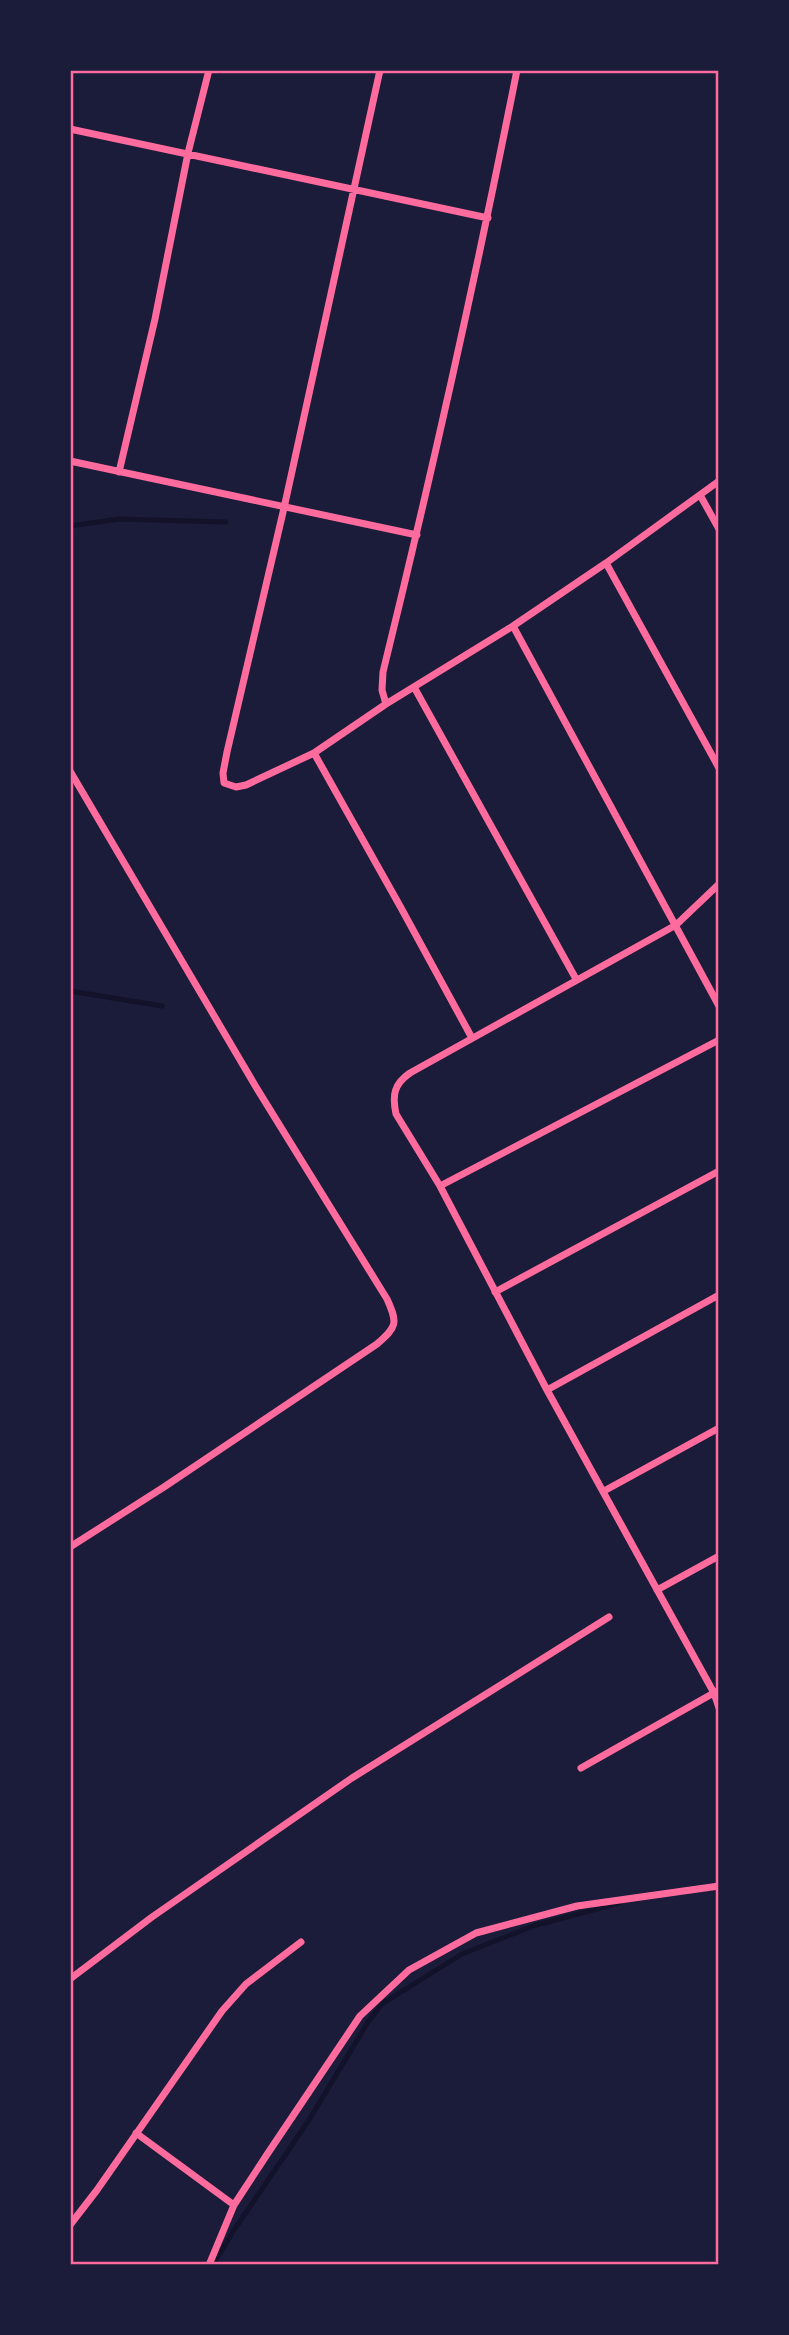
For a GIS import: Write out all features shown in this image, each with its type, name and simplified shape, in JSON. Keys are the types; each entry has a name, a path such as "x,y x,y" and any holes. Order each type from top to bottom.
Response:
{"street":[{"path":"119,472 155,319 188,153 209,70"},
{"path":"380,70 223,773 224,783 236,787 246,785 314,753 386,704 513,626 719,481"},
{"path":"386,704 382,690 383,672 417,535 488,218 517,70"},
{"path":"70,129 488,218"},
{"path":"70,461 417,535"},
{"path":"700,495 719,529"},
{"path":"606,563 719,768"},
{"path":"513,626 719,1006"},
{"path":"414,687 576,979"},
{"path":"314,753 472,1038"},
{"path":"70,771 257,1087 387,1299 395,1317 395,1324 390,1332 377,1343 70,1547"},
{"path":"719,884 676,925 399,1080 394,1094 396,1114 440,1186 547,1390 657,1590 717,1691 719,1708"},
{"path":"440,1186 719,1040"},
{"path":"495,1292 719,1171"},
{"path":"547,1390 719,1295"},
{"path":"604,1491 719,1428"},
{"path":"657,1590 719,1556"},
{"path":"70,1979 152,1917 352,1778 609,1617"},
{"path":"581,1768 717,1691"},
{"path":"209,2265 234,2205 360,2016 409,1970 476,1933 577,1906 719,1886"},
{"path":"70,2225 222,2011 246,1984 301,1942"},
{"path":"136,2133 234,2205"}],"waterway":[{"path":"70,526 119,519 226,522"},
{"path":"70,991 162,1006"},
{"path":"213,2265 382,2004 462,1954 533,1926 619,1903"}]}
